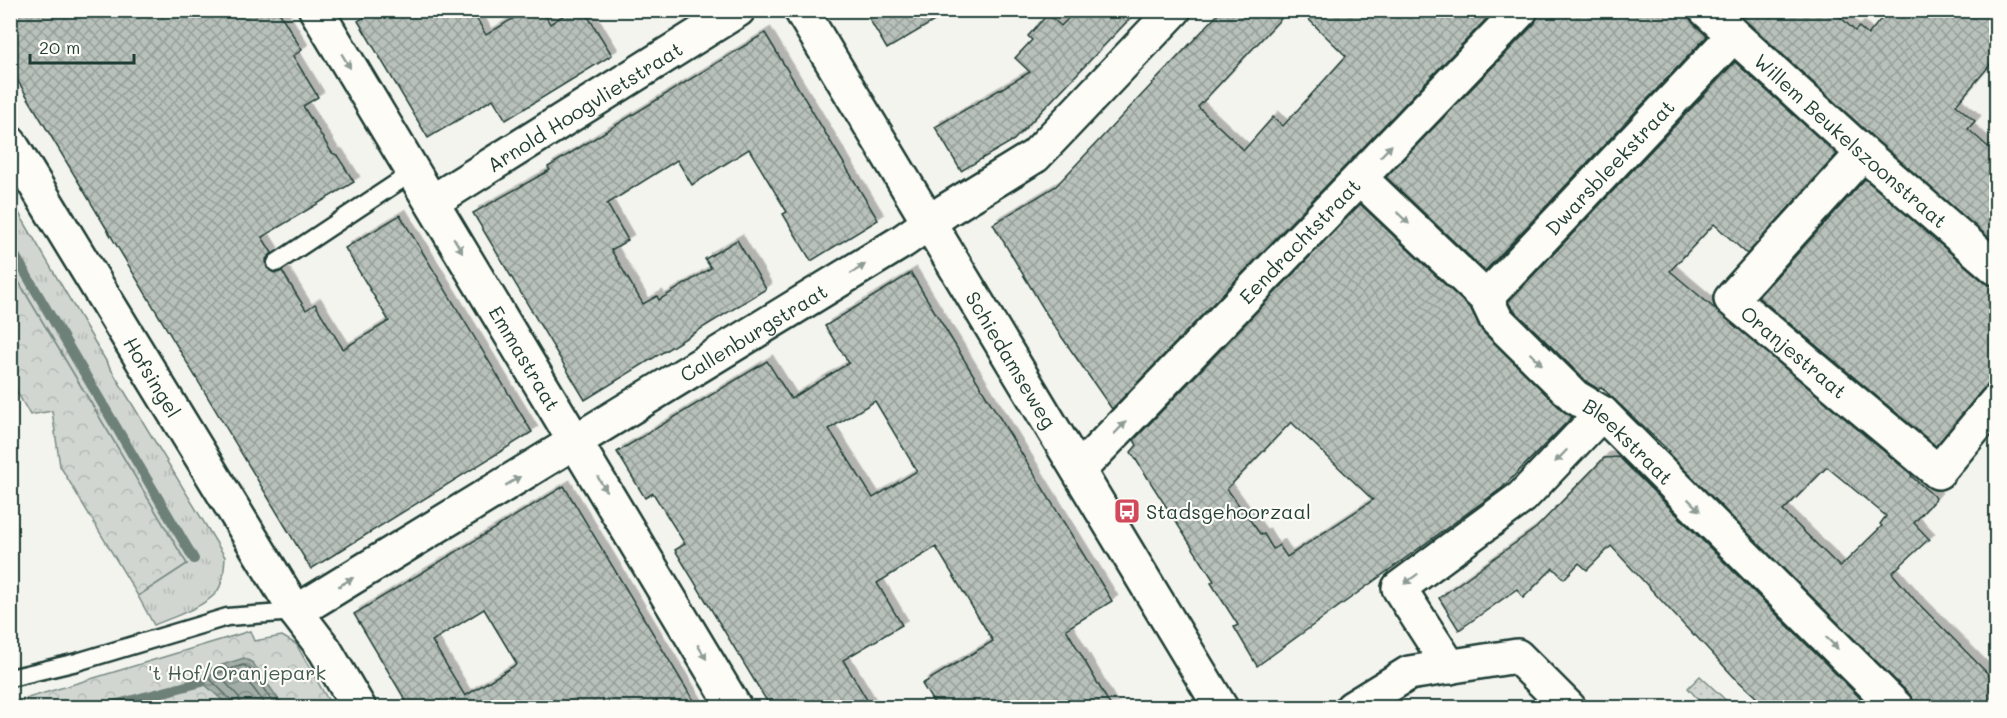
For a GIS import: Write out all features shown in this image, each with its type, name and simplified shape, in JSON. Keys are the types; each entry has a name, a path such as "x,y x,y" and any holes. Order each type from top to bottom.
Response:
{"street":[{"name":"Emmastraat","path":"316,10 735,708"},
{"name":"Arnold Hoogvlietstraat","path":"432,202 738,10"},
{"name":"Schiedamseweg","path":"801,10 1221,708"},
{"name":"Callenburgstraat","path":"296,612 903,241 1035,156 1174,10"},
{"name":"Eendrachtstraat","path":"1079,470 1521,10"},
{"name":"Willem Beukelszoonstraat","path":"1706,10 1863,153 1996,268"},
{"name":"Dwarsbleekstraat","path":"1486,298 1733,36"},
{"name":"Hofsingel","path":"10,143 296,612 325,650 359,708"},
{"name":"Oranjestraat","path":"1863,153 1731,299 1938,472 1996,402"},
{"name":"Bleekstraat","path":"1360,178 1486,298 1496,319 1504,327 1575,397 1602,413 1897,708"},
{"path":"1450,668 1400,588 1522,497 1602,413"},
{"path":"1352,708 1409,673 1517,656 1569,708"}],"lane":[{"path":"276,263 413,172"},
{"path":"10,678 77,662 227,617 296,612"}],"green space":[{"path":"10,198 225,557 219,589 211,598 154,625 138,596 187,564 11,269"},
{"path":"11,269 187,564 138,596 60,466 52,411 30,415 11,381"},
{"name":"'t Hof/Oranjepark","path":"250,631 254,641 282,636 296,644 332,707 11,708 11,703"},
{"path":"1700,676 1733,707 1705,707 1688,688"}],"water":[{"path":"244,658 253,663 284,707 230,707 202,682 206,670"}],"building":[{"path":"10,10 278,10 302,50 293,56 318,97 303,106 332,153 337,155 354,182 262,237 272,253 266,259 267,268 276,273 282,271 306,310 315,304 343,349 389,321 345,248 400,215 532,432 311,569 10,68"},
{"path":"376,10 472,10 486,35 527,10 542,10 550,24 572,10 584,10 612,55 506,120 493,99 428,138 358,21"},
{"path":"864,10 953,10 887,49"},
{"path":"1076,10 1138,10 1014,140 961,171 935,127 1030,72 1015,58 1032,40 1028,36 1048,14 1061,26"},
{"path":"1222,10 1289,10 1198,107 1244,150 1273,117 1283,126 1346,56 1299,10 1495,10 1112,409 1052,323 993,224 1056,186"},
{"path":"1539,10 1688,10 1688,16 1693,23 1707,36 1485,271 1386,177 1535,23"},
{"path":"1734,10 1833,10 1855,31 1859,27 1868,35 1888,10 1996,10 1996,58 1956,105 1975,121 1968,129 1996,154 1996,244 1875,139"},
{"path":"765,33 878,220 811,261 783,214 787,212 749,149 692,185 677,160 607,204 628,240 611,250 643,304 657,296 659,300 711,268 705,259 737,240 766,289 585,400 473,213 550,170 548,167"},
{"path":"1735,62 1837,154 1747,254 1714,224 1670,271 1912,475 1936,498 1914,523 1929,539 1892,573 1914,599 1996,682 1996,708 1915,708 1910,695 1667,452 1669,451 1601,387 1598,389 1587,382 1508,302","holes":["1827,467 1886,516 1880,524 1882,526 1840,567 1783,511"]},
{"path":"1865,179 1984,282 1996,286 1996,377 1982,390 1936,446 1758,297"},
{"path":"1360,204 1471,309 1483,332 1562,410 1572,417 1502,488 1257,666 1234,627 1238,625 1211,583 1214,581 1131,452 1137,445 1134,440","holes":["1291,422 1373,500 1287,557 1279,545 1273,549 1264,534 1261,535 1227,489"]},
{"path":"911,273 1112,601 1066,629 1112,708 937,708 922,684 993,641 936,547 877,583 902,625 843,660 872,708 771,708 675,550 685,544 653,493 645,498 617,452 767,361 791,399 849,363 825,326","holes":["875,401 917,471 873,498 829,429"]},
{"path":"1619,457 1870,708 1768,708 1694,636 1611,546 1587,570 1579,563 1564,579 1553,568 1523,598 1517,589 1459,630 1439,598 1536,528 1604,458"},
{"path":"564,486 698,708 410,708 354,614","holes":["484,609 517,664 465,696 432,641"]}],"waterway":[{"path":"10,247 194,559"},
{"path":"102,708 202,682"}],"place":[{"name":"Stadsgehoorzaal","path":"1127,511"}]}
